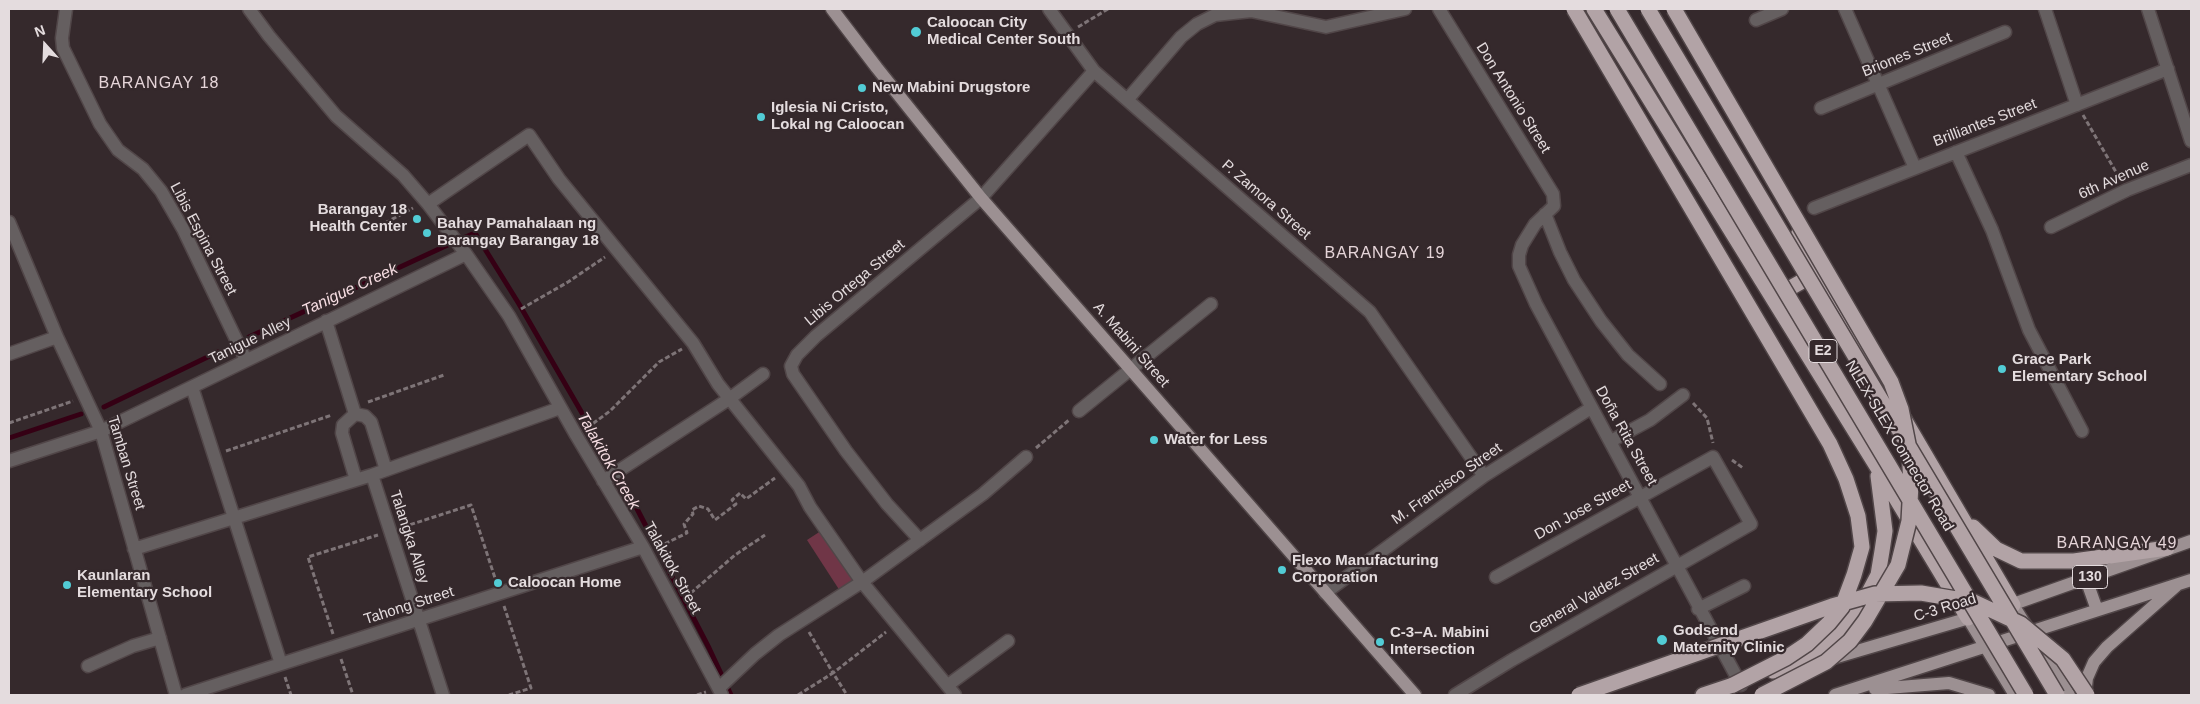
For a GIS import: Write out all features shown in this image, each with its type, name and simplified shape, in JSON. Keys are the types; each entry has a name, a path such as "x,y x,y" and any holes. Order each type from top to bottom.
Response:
{"highway":[{"path":"1574,9 1830,444 1846,479 1858,516 1862,547 1842,607 1829,623 1807,644 1786,658 1733,685 1704,695"},
{"path":"1594,9 1876,465 1968,618"},
{"name":"NLEX-SLEX Connector Road","path":"1617,9 2026,695"},
{"name":"NLEX-SLEX Connector Road","path":"1648,9 2057,695"},
{"path":"1674,9 1892,382 1902,409 1909,449 1911,484 1909,521 1898,565 1865,622 1850,641 1826,662 1762,695"},
{"path":"1681,9 1817,272 2013,605"},
{"path":"1773,298 1817,272"},
{"path":"1740,685 1798,661 1834,638 1859,611 1878,575 1885,531 1876,465"},
{"path":"1960,516 1996,549 2022,561 2074,561 2166,548"},
{"path":"1579,695 1793,618 1875,594 1921,593 1974,602 2021,624 2063,659 2086,695"}],"main road":[{"name":"A. Mabini Street","path":"832,9 981,198 1416,695"},
{"name":"C-3 Road","path":"1704,695 2013,605 2166,548 2191,541"},
{"path":"2086,579 2097,610"},
{"path":"2086,695 2087,678 2094,662 2107,647 2186,581"},
{"name":"130","path":"1838,694 2186,581"},
{"path":"2013,605 2069,695"},
{"path":"1968,618 2015,695"},
{"path":"1838,694 1907,685 1949,683 1989,695"}],"street":[{"name":"Libis Espina Street","path":"66,9 62,38 63,48 100,124 118,150 142,169 161,191 183,229 246,360"},
{"name":"Talakitok Street","path":"249,9 269,36 336,116 403,175 466,254 508,316 576,435 606,479 721,692"},
{"name":"P. Zamora Street","path":"1049,9 1094,71 1370,312 1484,476"},
{"path":"1127,100 1181,37 1197,24 1215,15 1251,11 1326,27 1405,9"},
{"name":"Don Antonio Street","path":"1439,9 1553,194 1549,210 1560,252 1574,280 1600,321 1628,355 1660,384"},
{"path":"1756,20 1782,9"},
{"path":"1846,9 1915,168"},
{"path":"2044,9 2076,105"},
{"path":"2148,9 2191,141"},
{"name":"Briones Street","path":"1821,108 2005,32"},
{"name":"Brilliantes Street","path":"1814,208 2168,69"},
{"name":"Libis Ortega Street","path":"920,540 887,504 846,452 793,374 791,366 797,355 816,336 981,198 1094,71"},
{"path":"427,203 529,135 559,179 693,343 718,384 787,470 862,582 952,690 1008,641"},
{"path":"1956,152 1992,230 2029,330 2082,431"},
{"name":"6th Avenue","path":"2051,227 2127,190 2191,165"},
{"name":"Doña Rita Street","path":"1549,210 1535,224 1522,246 1519,266 1536,304 1740,685"},
{"name":"Tamban Street","path":"9,222 57,337 99,426 176,695"},
{"name":"Tanigue Alley","path":"9,461 192,387 466,254"},
{"path":"1079,411 1211,304"},
{"path":"326,322 354,411 365,416 371,422 386,470"},
{"path":"9,354 57,337"},
{"path":"606,479 730,399 763,374"},
{"path":"192,387 281,664"},
{"path":"1611,441 1650,420 1683,395"},
{"path":"134,549 356,480 560,408"},
{"name":"M. Francisco Street","path":"1325,592 1484,476 1591,408"},
{"path":"354,411 343,425 342,432 356,480"},
{"name":"Don Jose Street","path":"1496,577 1719,454"},
{"name":"General Valdez Street","path":"1455,695 1512,660 1751,524 1719,454"},
{"path":"721,692 755,654 779,635 862,582 983,494 1026,457"},
{"name":"Talangka Alley","path":"372,474 443,695"},
{"name":"Tahong Street","path":"185,695 643,547"},
{"path":"1698,609 1744,586"},
{"path":"88,666 133,646 160,638"}],"path":[{"path":"1067,33 1108,9"},
{"path":"2076,105 2127,190"},
{"path":"372,230 427,203"},
{"path":"508,316 568,282 616,250"},
{"path":"576,435 610,411 658,362 693,343"},
{"path":"214,455 354,411 444,375"},
{"path":"1683,395 1697,406 1706,418 1711,440 1719,454 1743,468"},
{"path":"9,423 87,400"},
{"path":"1026,457 1079,411"},
{"path":"643,547 660,547 686,533 684,524 693,514 692,510 699,506 708,509 715,520 736,504 732,500 740,493 746,499 787,470"},
{"path":"675,607 734,556 765,535"},
{"path":"500,593 531,688 509,695"},
{"path":"802,621 847,695"},
{"path":"798,695 896,624"},
{"path":"281,664 291,695"}],"shaded area":[{"path":"830,525 863,576 840,591 807,540"}],"waterway":[{"name":"Talakitok Creek","path":"463,238 475,233 519,304 634,503 709,648 731,695"},
{"name":"Tanigue Creek","path":"249,337 452,243"},
{"name":"Tanigue Creek","path":"104,407 218,352"},
{"name":"Tanigue Creek","path":"9,438 81,414"}],"place":[{"name":"Caloocan City Medical Center South","path":"916,32"},
{"name":"New Mabini Drugstore","path":"862,88"},
{"name":"Iglesia Ni Cristo, Lokal ng Caloocan","path":"761,117"},
{"name":"Barangay 18 Health Center","path":"417,219"},
{"name":"Bahay Pamahalaan ng Barangay Barangay 18","path":"427,233"},
{"name":"Grace Park Elementary School","path":"2002,369"},
{"name":"Water for Less","path":"1154,440"},
{"name":"Flexo Manufacturing Corporation","path":"1282,570"},
{"name":"Caloocan Home","path":"498,583"},
{"name":"Kaunlaran Elementary School","path":"67,585"},
{"name":"Godsend Maternity Clinic","path":"1662,640"},
{"name":"C-3–A. Mabini Intersection","path":"1380,642"}],"district":[{"name":"BARANGAY 18","path":"159,84"},
{"name":"BARANGAY 19","path":"1385,254"},
{"name":"BARANGAY 49","path":"2117,544"}]}
